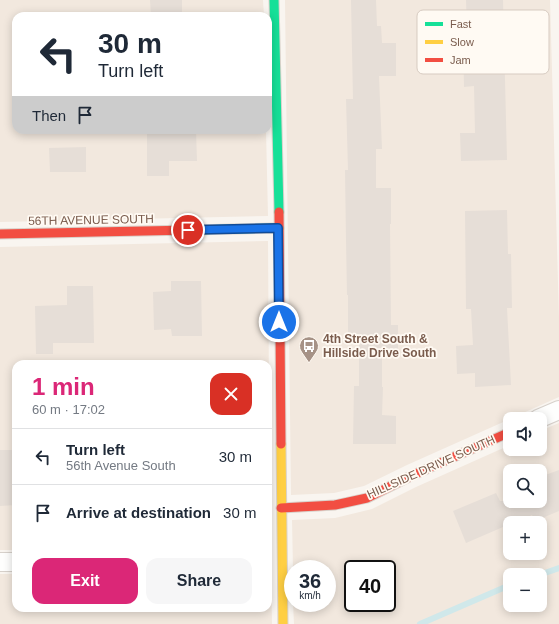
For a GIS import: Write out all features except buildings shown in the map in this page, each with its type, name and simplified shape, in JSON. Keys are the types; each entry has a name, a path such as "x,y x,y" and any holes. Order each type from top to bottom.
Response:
{"street":[{"path":"274,0 281,508 275,555 283,624"},
{"name":"56TH AVENUE SOUTH","path":"0,234 278,228"},
{"path":"547,415 559,410"},
{"name":"HILLSIDE DRIVE SOUTH","path":"281,508 335,505 367,498 411,476 503,435"},
{"path":"0,562 12,562"}],"shaded area":[{"path":"0,0 263,0 264,12 12,12 12,134 266,134 268,216 0,222"},
{"path":"285,0 550,0 559,318 559,397 525,412 503,412 503,422 364,486 334,493 291,495"},
{"path":"268,241 269,360 12,360 12,550 0,550 0,247"},
{"path":"559,423 559,624 294,624 293,612 336,612 336,560 293,560 292,520 335,518 372,509 416,487 503,448 503,456 547,456 547,428"},
{"path":"0,574 12,574 12,612 272,612 272,624 0,624"}],"waterway":[{"path":"547,572 559,568"},
{"path":"420,624 503,588"}],"traffic: fast":[{"path":"274,0 279,212"},
{"path":"191,230 279,228"}],"traffic: slow":[{"path":"281,444 283,624"}],"traffic: jam":[{"path":"279,212 281,444"},
{"path":"0,234 191,230"},
{"path":"281,508 335,505 367,498 411,476 503,435"}],"place":[{"name":"4th Street South & Hillside Drive South","path":"309,363"}],"route":[{"path":"188,230 278,228 279,322"}]}
